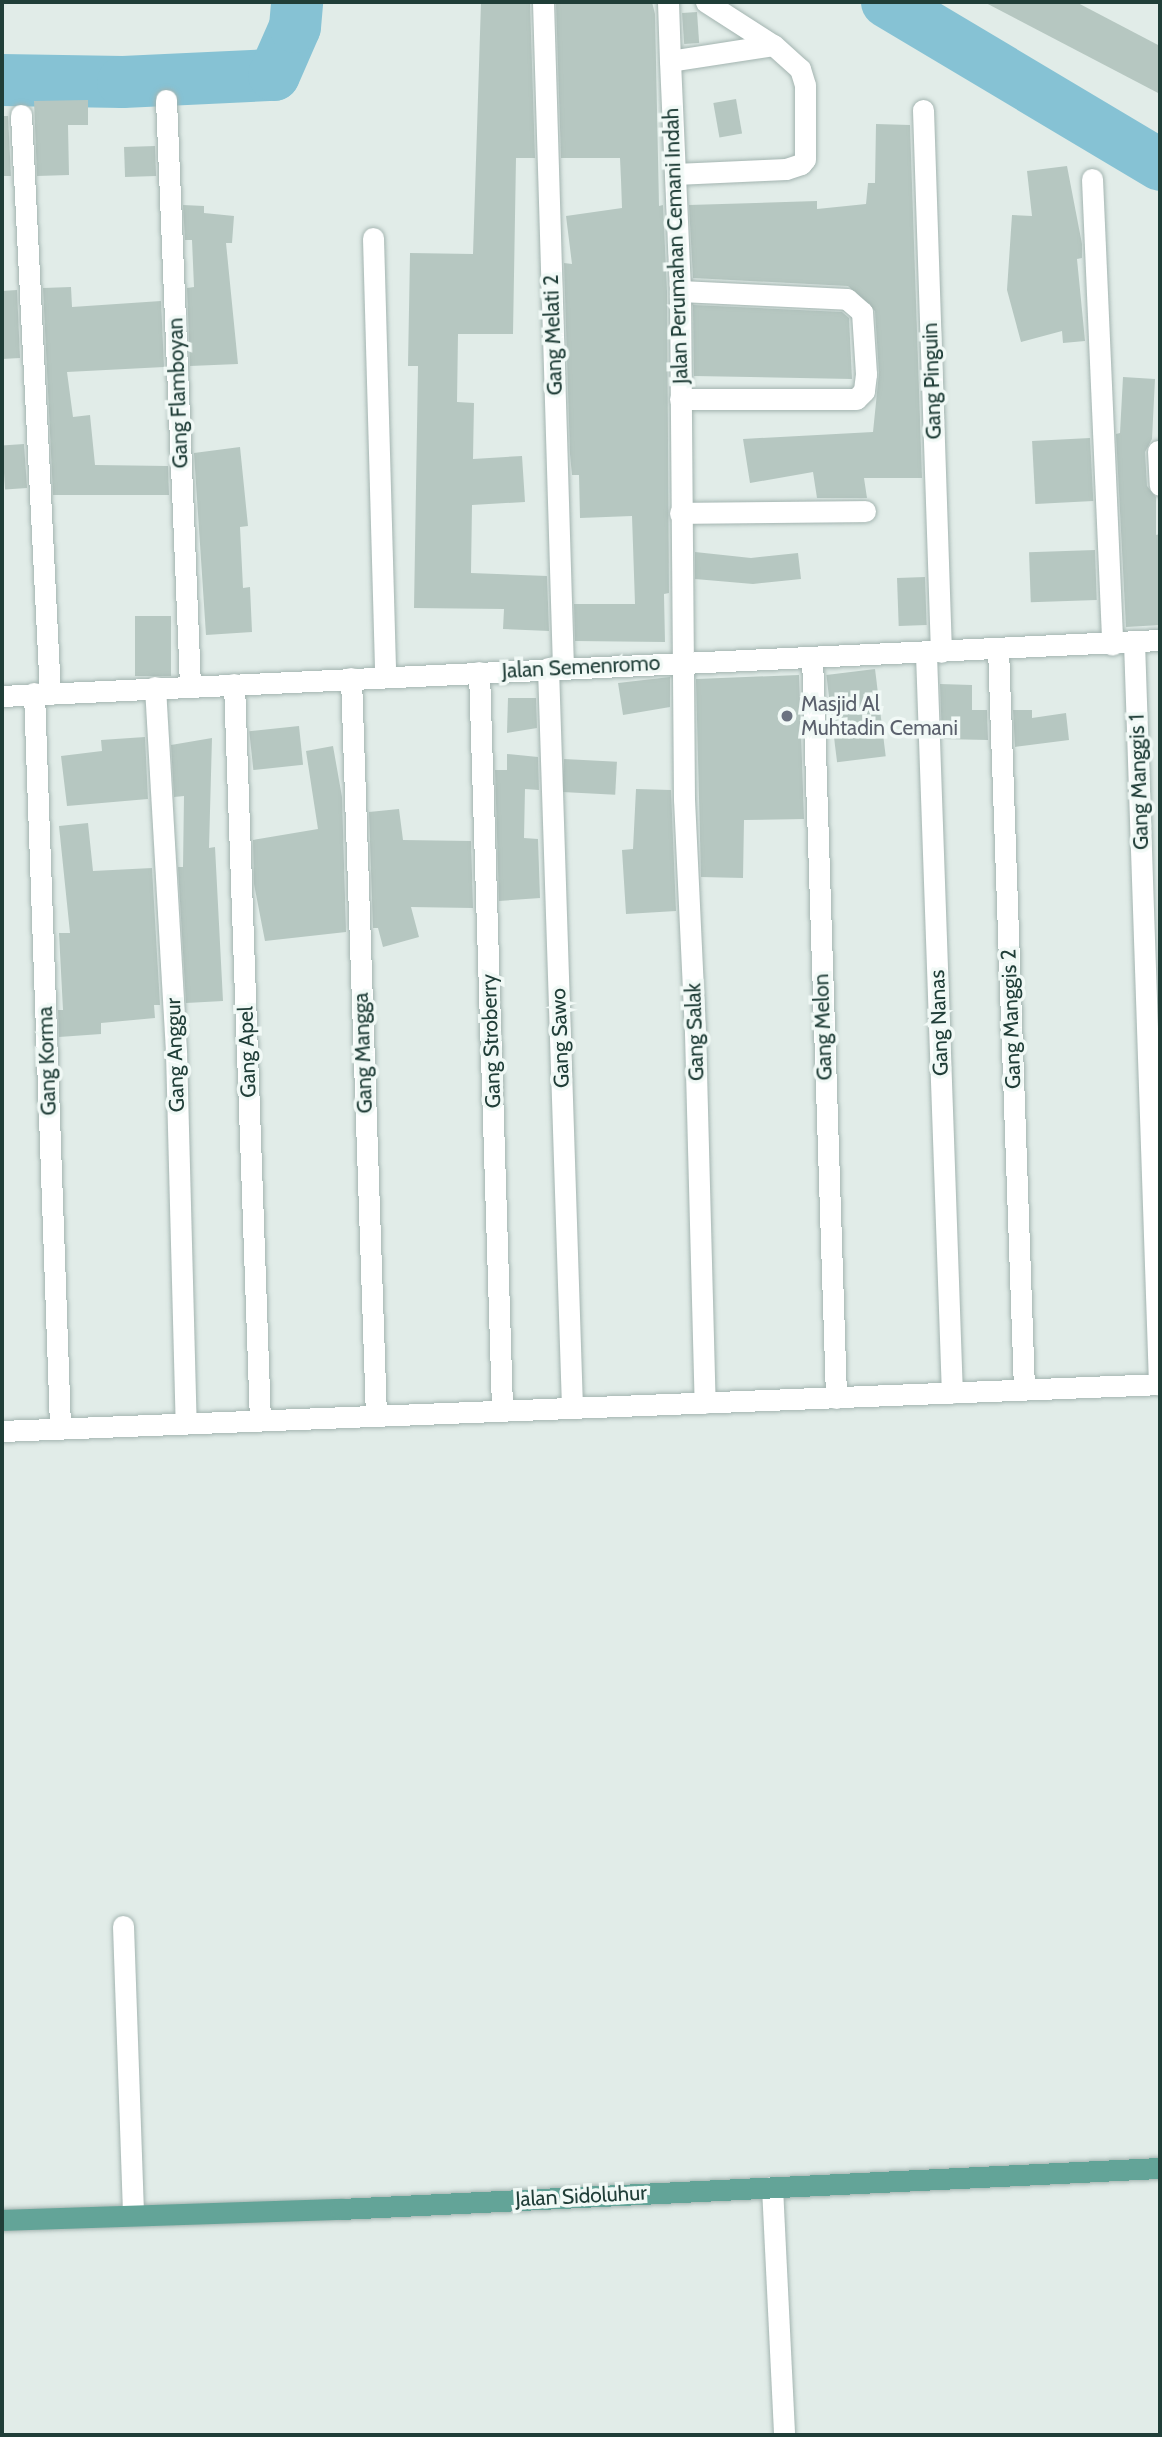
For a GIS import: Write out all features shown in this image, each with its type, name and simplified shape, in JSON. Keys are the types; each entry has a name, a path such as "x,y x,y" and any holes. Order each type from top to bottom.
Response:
{"main road":[{"name":"Jalan Sidoluhur","path":"2,2220 1160,2168"}],"street":[{"name":"Gang Melati 2","path":"543,2 555,668"},
{"name":"Jalan Perumahan Cemani Indah","path":"668,2 680,291 682,663"},
{"path":"675,174 786,169 805,159 803,76 773,45 706,2"},
{"path":"670,61 773,45"},
{"name":"Gang Flamboyan","path":"166,100 190,686"},
{"name":"Gang Pinguin","path":"923,110 934,653"},
{"name":"Gang Korma","path":"21,116 42,693 60,1428"},
{"path":"1092,179 1112,645"},
{"path":"373,238 385,676"},
{"path":"680,291 847,299 862,312 866,374 864,390 856,399 680,399"},
{"path":"1158,451 1160,485"},
{"path":"680,513 865,510"},
{"name":"Jalan Semenromo","path":"2,696 555,668 1112,645 1160,640"},
{"name":"Gang Manggis 1","path":"1134,642 1160,1384"},
{"name":"Gang Manggis 2","path":"998,648 1024,1390"},
{"name":"Gang Nanas","path":"934,653 952,1393"},
{"name":"Gang Melon","path":"812,657 835,1398"},
{"name":"Gang Salak","path":"682,663 705,1403"},
{"name":"Gang Sawo","path":"555,668 572,1408"},
{"name":"Gang Stroberry","path":"479,672 502,1410"},
{"name":"Gang Mangga","path":"351,678 373,1393 376,1416"},
{"name":"Gang Apel","path":"233,684 260,1420"},
{"name":"Gang Anggur","path":"155,687 176,1052 186,1423"},
{"path":"2,1431 1160,1384"},
{"path":"123,1926 133,2214"},
{"path":"772,2187 784,2435"}],"building":[{"path":"481,2 530,2 535,158 516,158 513,334 458,334 457,402 474,403 473,459 522,456 525,502 472,505 471,573 547,576 549,631 503,629 504,609 414,608 418,366 408,366 410,253 473,254"},
{"path":"556,2 652,2 655,14 659,206 663,205 667,291 669,593 664,594 665,642 575,641 574,604 635,604 632,516 580,518 579,475 572,475 564,263 572,264 566,216 622,208 620,158 561,158"},
{"path":"984,2 1076,2 1160,46 1160,94"},
{"path":"697,12 699,43 684,44 682,13"},
{"path":"736,99 742,133 719,137 713,103"},
{"path":"88,100 88,125 68,125 69,175 37,176 34,101"},
{"path":"2,116 8,116 11,176 2,176"},
{"path":"876,124 910,125 922,478 864,478 867,498 817,498 813,472 750,483 743,439 873,432 879,373 875,311 848,286 693,278 689,205 817,201 817,209 866,204 868,183 875,183"},
{"path":"155,146 156,176 125,177 124,147"},
{"path":"1067,166 1082,244 1082,258 1077,259 1085,341 1063,343 1062,331 1021,342 1007,290 1012,215 1032,216 1027,171"},
{"path":"183,205 204,206 204,213 234,216 232,243 226,243 238,364 190,366 187,288 194,287 192,240 185,240"},
{"path":"71,287 72,307 161,301 164,367 67,372 73,417 90,415 95,465 168,466 169,495 53,495 43,288"},
{"path":"17,290 20,358 2,359 2,291"},
{"path":"693,305 842,312 849,318 852,379 694,376"},
{"path":"1123,377 1155,379 1152,439 1145,452 1147,486 1156,497 1156,535 1160,534 1160,625 1126,627 1116,434 1120,433"},
{"path":"1090,438 1093,501 1035,504 1032,441"},
{"path":"24,444 27,488 5,489 2,446"},
{"path":"240,447 248,526 240,527 243,588 250,587 252,632 206,635 194,453"},
{"path":"1095,550 1097,600 1031,602 1029,552"},
{"path":"695,552 751,558 798,553 801,579 753,584 695,579"},
{"path":"925,577 927,625 899,626 897,578"},
{"path":"135,616 171,616 171,676 135,676"},
{"path":"875,669 886,756 837,762 826,675"},
{"path":"799,675 804,819 744,820 743,878 701,877 696,679"},
{"path":"670,677 670,707 623,715 618,683"},
{"path":"940,684 972,685 972,710 987,710 988,740 942,739"},
{"path":"508,698 536,698 537,728 507,733"},
{"path":"1013,710 1032,710 1032,718 1066,713 1069,740 1015,747"},
{"path":"299,726 303,765 253,770 249,731"},
{"path":"145,737 148,799 67,806 61,756 102,751 101,740"},
{"path":"212,738 209,848 215,847 223,1001 186,1003 178,867 183,867 184,796 174,797 171,745"},
{"path":"333,746 342,797 346,932 265,941 254,884 253,840 318,829 306,751"},
{"path":"507,754 538,757 539,790 525,789 524,838 538,839 540,898 499,901 495,770 507,770"},
{"path":"564,759 617,762 615,795 562,792"},
{"path":"636,789 671,790 676,911 626,914 622,850 633,849"},
{"path":"399,809 403,840 471,841 473,908 411,907 419,937 383,947 378,928 373,928 369,812"},
{"path":"88,823 93,871 152,868 160,1005 154,1005 155,1018 101,1023 101,1034 59,1037 58,1010 63,1010 59,933 70,933 59,826"}],"waterway":[{"path":"2,80 123,82 274,75 295,27 297,2"},
{"path":"887,2 1160,165"}],"place":[{"name":"Masjid Al Muhtadin Cemani","path":"787,716"}]}
